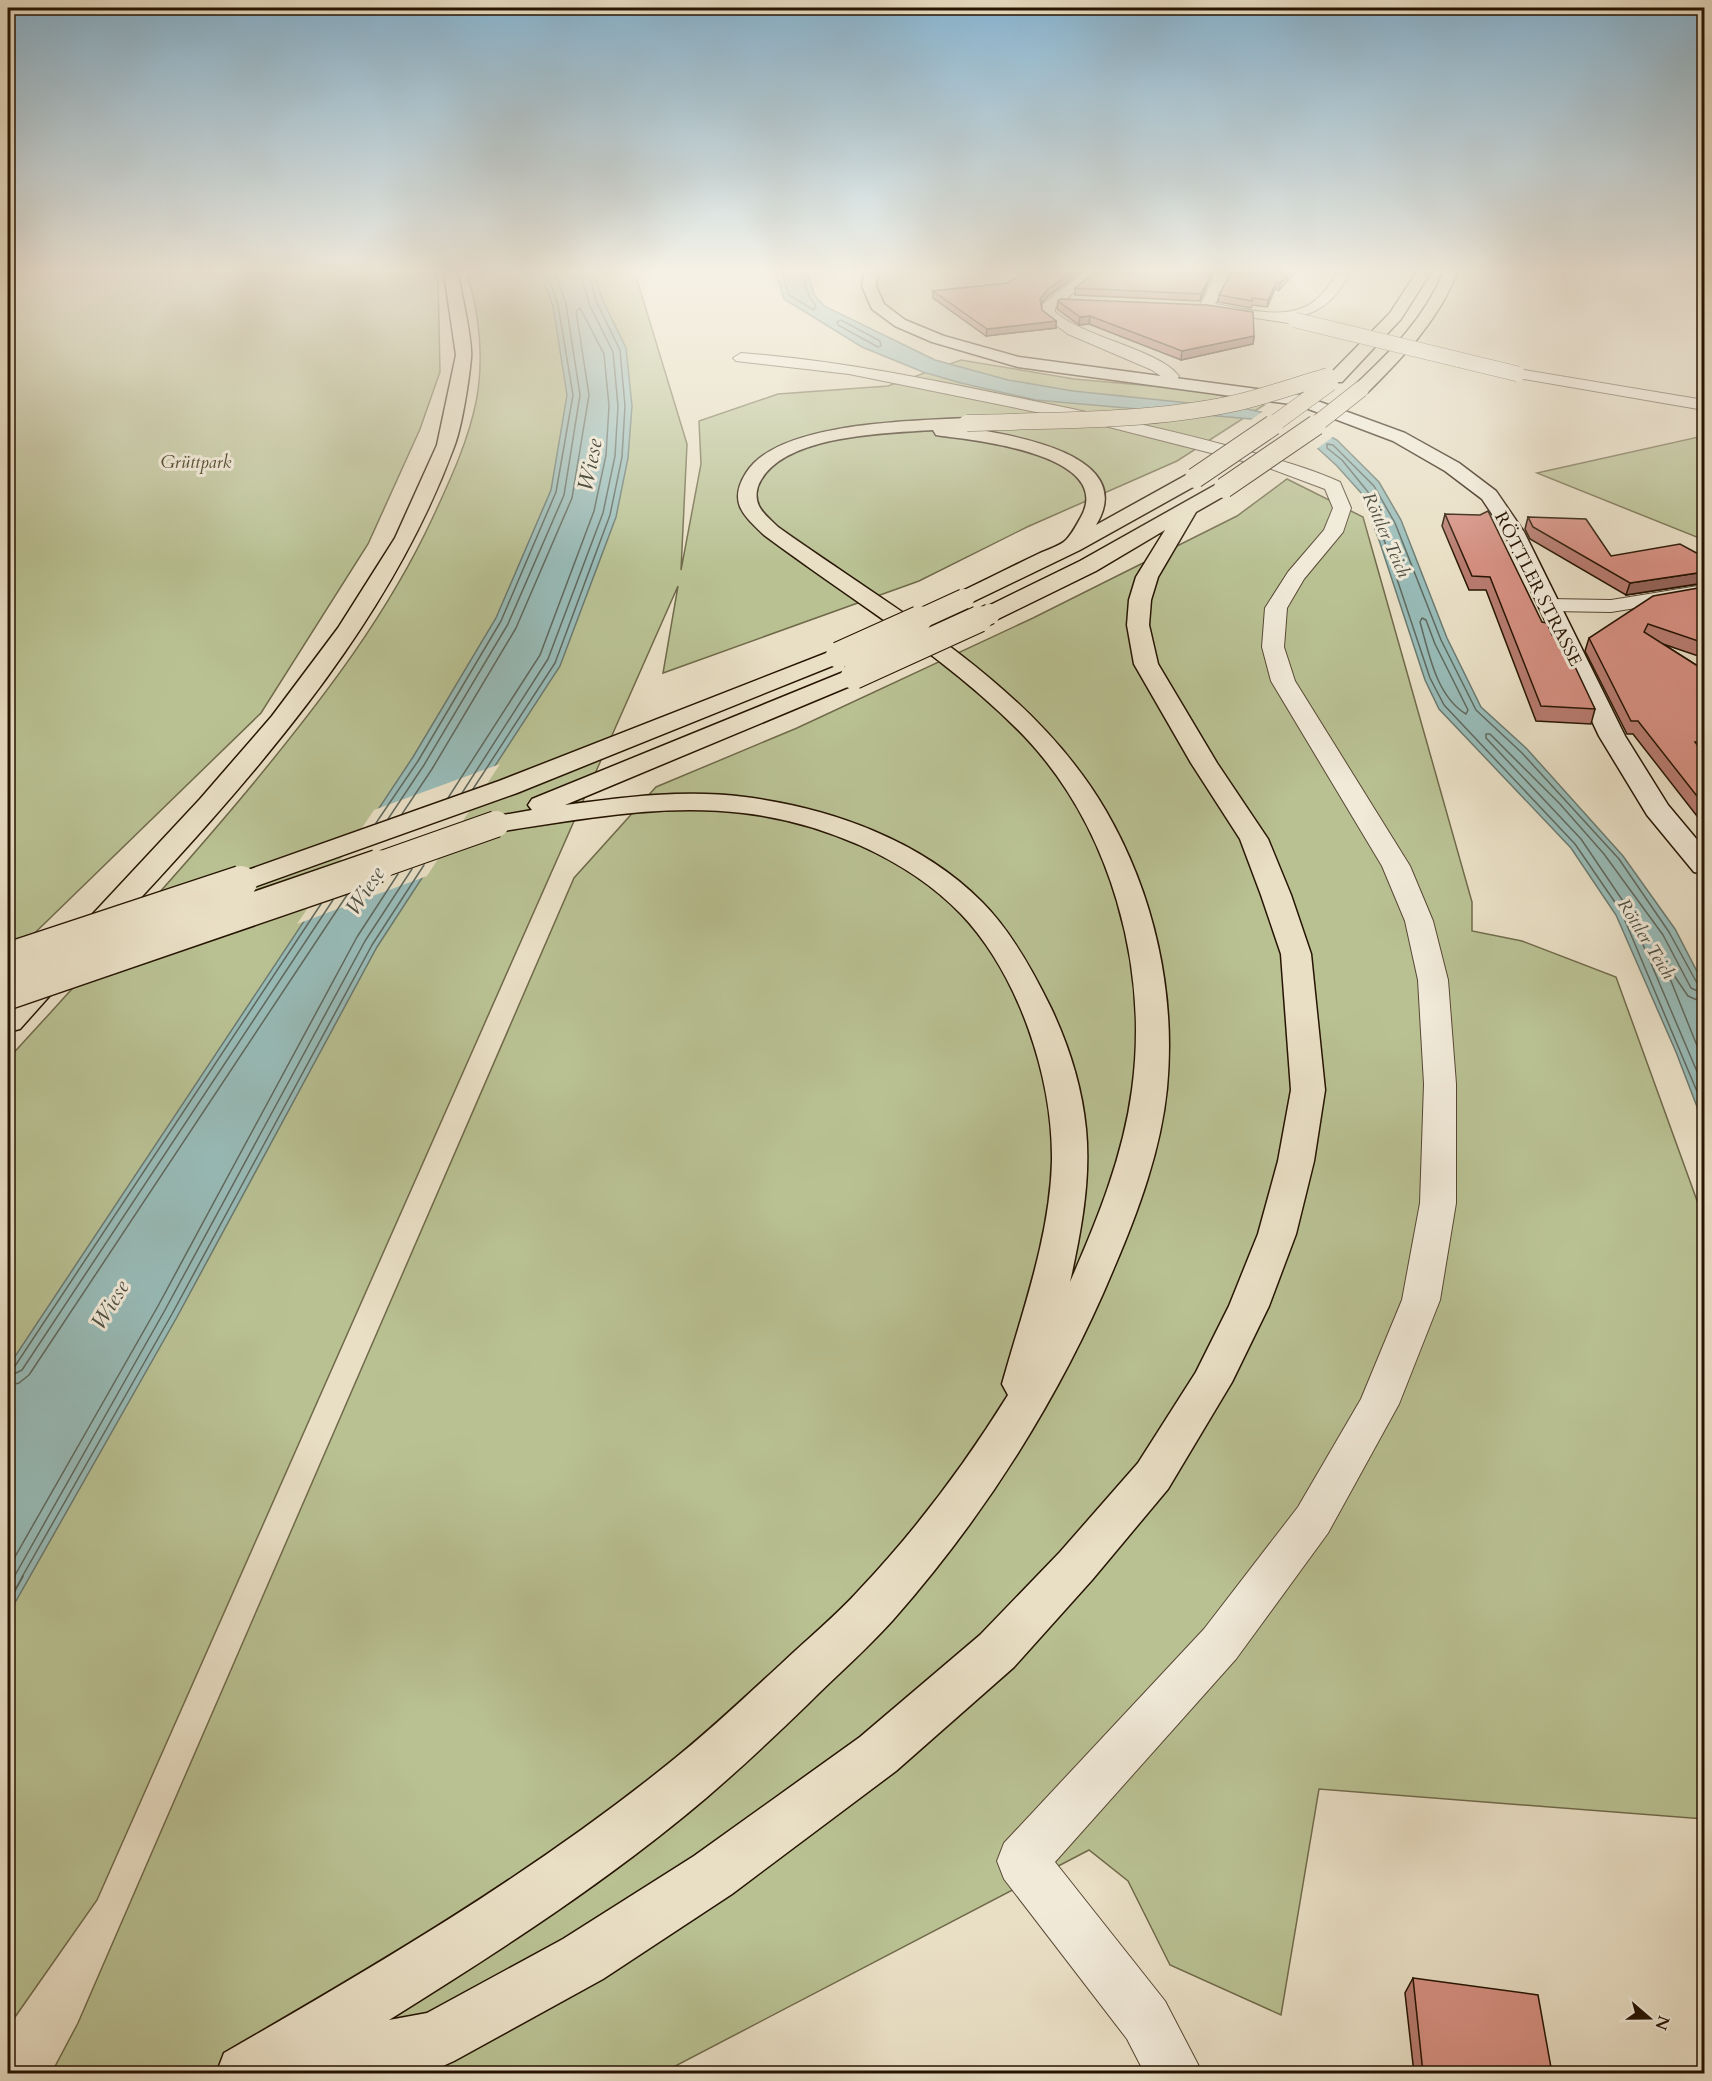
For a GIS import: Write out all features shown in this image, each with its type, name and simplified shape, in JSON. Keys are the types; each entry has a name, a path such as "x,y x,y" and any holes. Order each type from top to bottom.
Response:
{"main road":[{"path":"8,1022 129,893 266,739 332,654 391,563 439,471 457,409 462,370"},
{"path":"8,958 241,882 486,795 854,676 1088,566 1191,495 1341,370"},
{"path":"8,993 496,824 718,719 839,655 964,599 1073,546 1191,495 1224,488 1311,429 1361,389 1379,370"},
{"path":"245,2073 349,2013 500,1919 686,1782 877,1605 948,1517 1014,1422 1065,1333 1130,1181 1149,1094 1153,1019 1144,944 1126,880 1100,824 1070,774 1032,730 988,690 921,638 771,531 751,510 746,494 750,477 764,461 793,447 822,437 869,430 1148,415 1191,410 1231,404 1336,375"},
{"path":"901,428 945,431 1013,441 1040,449 1076,467 1096,490 1097,500 1073,546"},
{"path":"261,2073 434,2041 583,1959 722,1869 878,1754 997,1651 1076,1566 1153,1476 1210,1382 1249,1306 1277,1233 1296,1161 1308,1090 1296,954 1272,886 1254,839 1204,763 1146,664 1138,625 1140,600 1147,577 1191,495"},
{"path":"496,824 641,804 691,802 742,805 805,816 853,832 899,853 973,909 1016,968 1043,1024 1061,1076 1069,1132 1068,1180 1061,1239 1014,1422"}],"street":[{"path":"849,370 1108,421 1299,471 1333,486 1342,508 1333,532 1295,576 1276,608 1273,646 1283,681 1293,699 1396,866 1419,921 1433,980 1440,1084 1438,1203 1421,1300 1379,1404 1313,1520 1220,1644 1022,1861 1146,2020 1175,2073"},
{"name":"RÖTTLER STRASSE","path":"1078,370 1301,400 1399,436 1452,467 1489,495 1514,532 1612,736 1657,809 1704,866"},
{"path":"1164,370 1171,376 1167,382"},
{"path":"1502,370 1704,405"},
{"path":"1549,605 1611,606 1704,591"}],"green space":[{"name":"Grüttpark","path":"8,370 440,370 420,429 368,544 261,713 8,959"},
{"path":"665,370 687,444 681,570 701,464 699,421 778,394 888,386 933,370 1021,370 1074,379 1196,390 1264,405 1177,461 1027,527 919,581 663,673 678,586 97,1900 8,2027 8,1059 227,815 306,717 353,654 396,587 433,517 458,461 473,417 480,371"},
{"path":"1703,436 1704,540 1537,473"},
{"path":"1287,479 1363,517 1472,902 1472,931 1522,941 1616,977 1704,1220 1704,1819 1319,1789 1281,2015 1170,1965 1128,1881 1089,1850 662,2073 51,2074 78,2023 574,878 656,787 797,728 1033,618 1237,516"}],"water":[{"name":"Wiese","path":"563,370 628,370 632,406 628,458 616,517 560,666 377,947 177,1317 8,1615 8,1367 413,757 496,618 551,490 567,395"},
{"name":"Röttler Teich","path":"918,370 972,370 1008,380 1073,391 1247,409 1301,421 1337,440 1379,482 1401,520 1447,638 1481,707 1527,749 1623,856 1675,929 1704,985 1704,1125 1676,1052 1616,915 1571,848 1439,709 1425,680 1362,494 1337,466 1313,444 1293,433 1251,419 1036,400"}],"pier":[{"path":"1265,410 1302,419 1334,436 1315,450 1292,436 1248,422"},
{"path":"500,764 427,876 297,924 374,810"}],"building":[{"path":"1488,511 1542,622 1547,623 1552,635 1560,635 1595,709 1541,706 1490,577 1472,576 1445,514 1480,515"},
{"path":"1528,517 1586,519 1611,556 1680,544 1704,557 1704,572 1630,583 1533,527"},
{"path":"1704,587 1704,643 1648,624 1644,632 1704,670 1704,740 1695,742 1704,754 1704,805 1638,721 1631,721 1589,638 1653,596"},
{"path":"1413,1978 1538,1995 1552,2073 1423,2073"}]}
